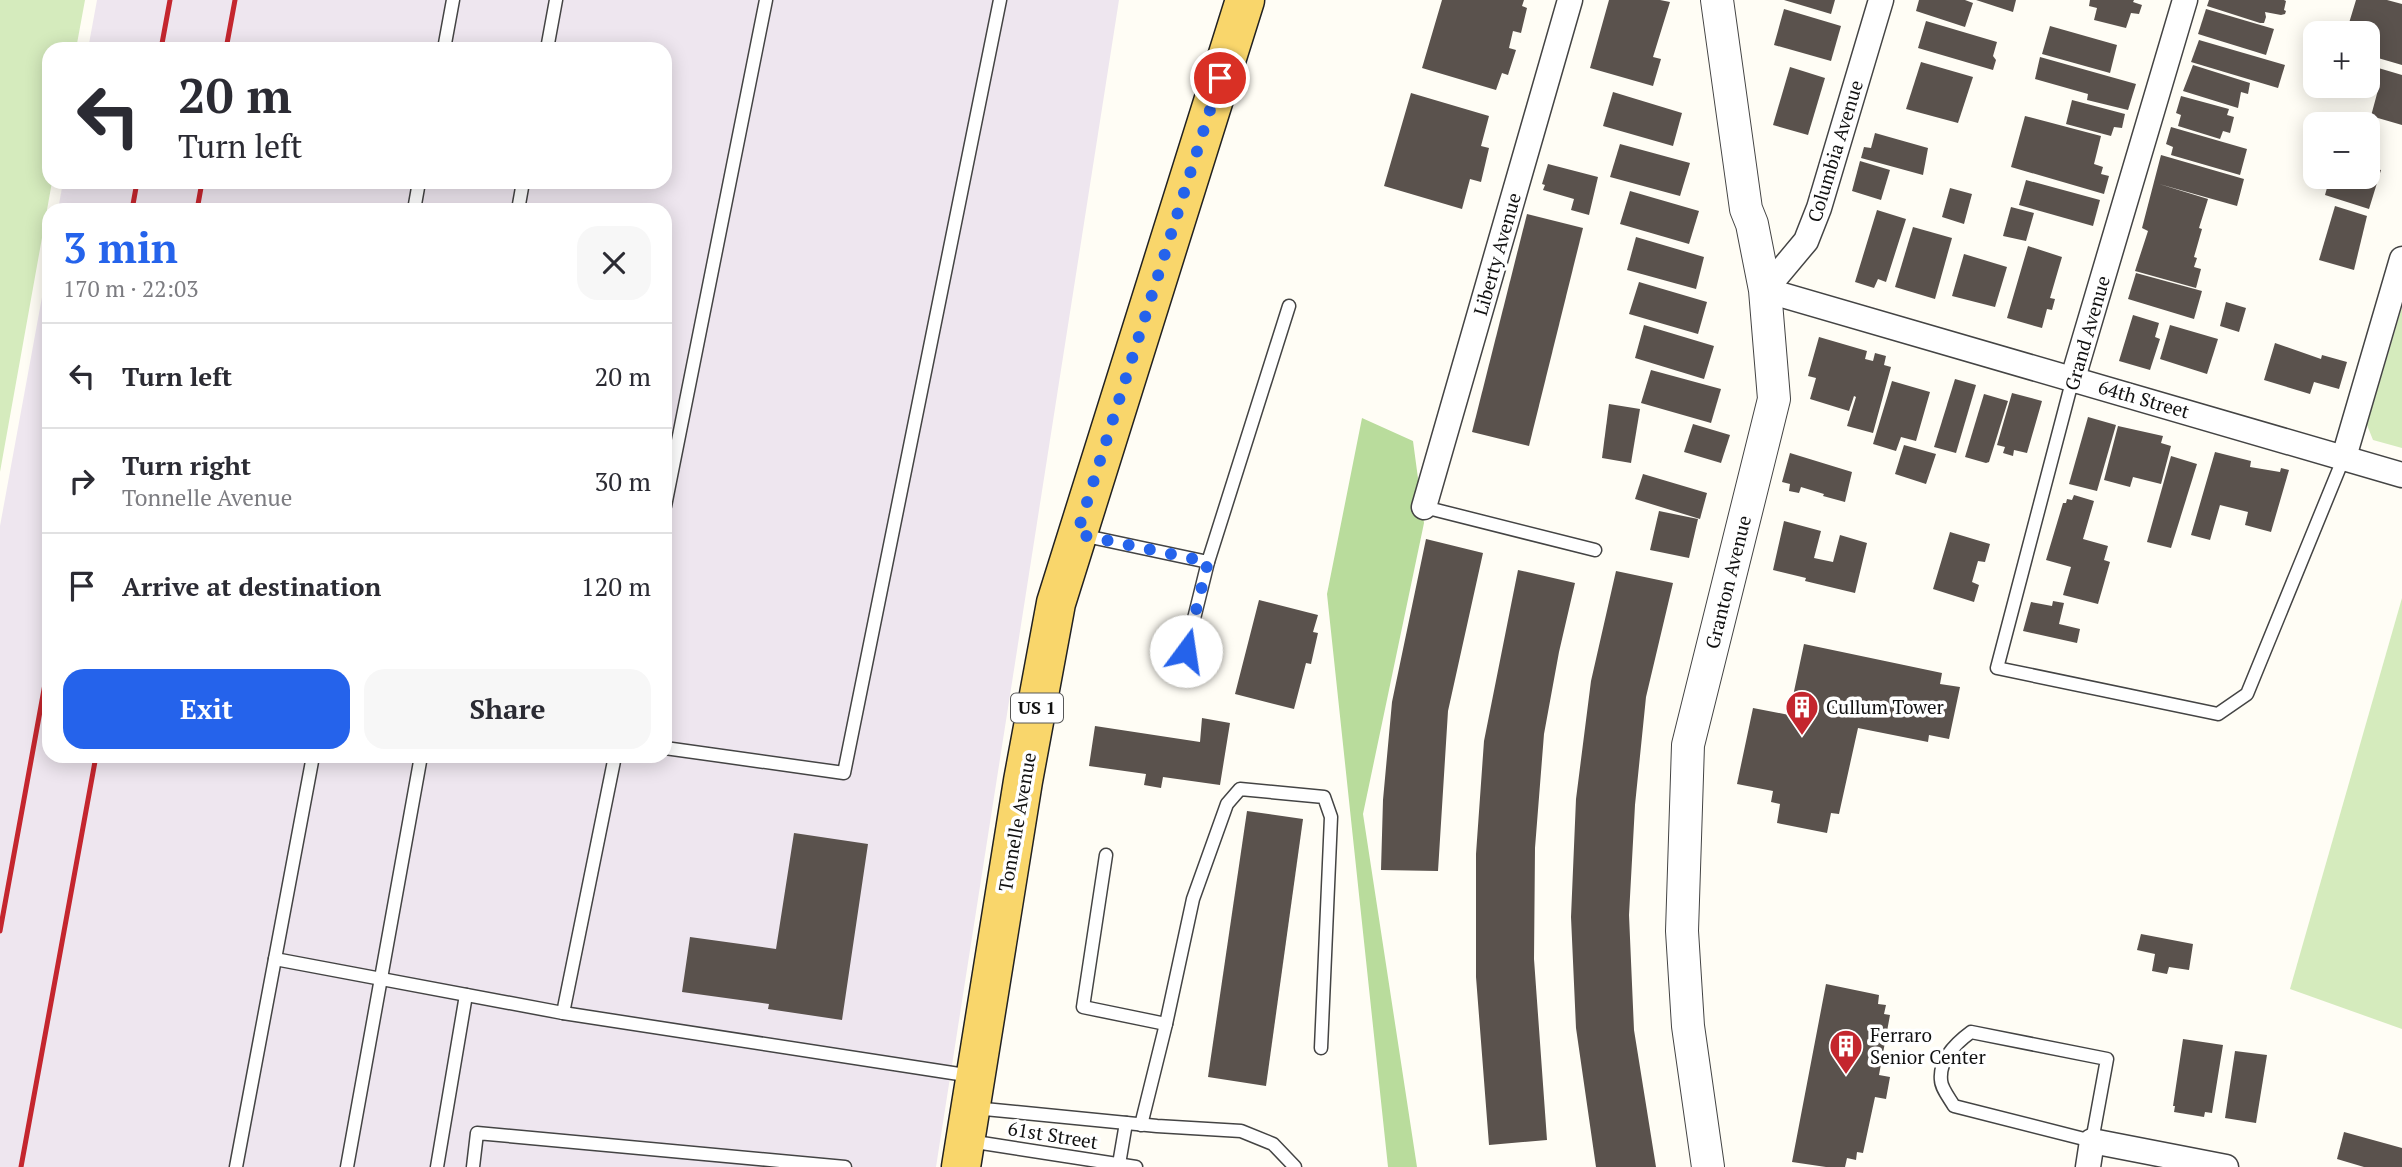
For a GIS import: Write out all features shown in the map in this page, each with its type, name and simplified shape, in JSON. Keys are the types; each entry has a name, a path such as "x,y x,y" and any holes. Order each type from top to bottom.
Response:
{"main road":[{"name":"Tonnelle Avenue","path":"968,1123 1023,781 1060,588 1245,0"}],"street":[{"name":"Liberty Avenue","path":"1424,507 1570,0"},
{"name":"Granton Avenue","path":"1708,1167 1688,1026 1682,931 1688,745 1774,399 1765,290 1752,224 1746,209 1717,0"},
{"name":"Columbia Avenue","path":"1765,290 1806,241 1819,208 1881,0"},
{"name":"Grand Avenue","path":"2073,378 2185,0"},
{"path":"2344,457 2402,259"},
{"name":"64th Street","path":"1765,290 2402,475"},
{"path":"2088,1167 2092,1141 2226,1167"}],"lane":[{"path":"445,42 453,0"},
{"path":"548,42 556,0"},
{"path":"672,471 766,0"},
{"path":"672,749 844,773 1000,0"},
{"path":"1186,651 1208,562 1289,306"},
{"name":"Grand Avenue","path":"2073,378 1997,668 2218,714 2247,694 2344,457"},
{"path":"1424,507 1595,550"},
{"path":"1077,534 1208,562"},
{"path":"236,1167 312,763"},
{"path":"347,1167 420,763"},
{"path":"563,1013 614,763"},
{"path":"1141,1125 1194,899 1227,804 1240,789 1324,797 1331,817 1321,1048"},
{"path":"1106,855 1083,1007 1166,1024"},
{"path":"275,959 563,1013 968,1123 1126,1124 1241,1131 1273,1144 1295,1167"},
{"path":"437,1167 466,995"},
{"path":"1971,1032 2107,1059 2092,1141 1954,1106 1940,1081 1945,1059 1959,1040 1971,1032"},
{"name":"61st Street","path":"968,1123 1136,1167"},
{"path":"1119,1164 1126,1124"},
{"path":"473,1167 477,1133 845,1167"}],"shaded area":[{"path":"97,0 1119,0 936,1167 0,1167 0,526 42,297 42,763 672,763 672,203 59,203 62,189 672,189 672,42 89,42"}],"green space":[{"path":"0,0 85,0 77,42 42,42 42,189 51,189 48,203 42,203 42,238 0,472"},
{"path":"2402,307 2402,448 2373,440 2367,425"},
{"path":"1362,418 1413,441 1424,523 1363,814 1417,1167 1388,1167 1327,594"},
{"path":"2402,598 2402,1029 2290,989"}],"building":[{"path":"1442,0 1524,0 1522,6 1527,8 1521,33 1513,31 1509,48 1516,50 1508,75 1502,73 1496,90 1422,68"},
{"path":"1609,0 1670,2 1653,57 1661,59 1653,86 1590,68"},
{"path":"1784,0 1835,0 1831,14"},
{"path":"1919,0 1965,0 1973,3 1965,27 1916,11"},
{"path":"1976,0 2016,0 2013,12"},
{"path":"2090,0 2134,0 2133,2 2142,5 2139,14 2131,13 2126,28 2094,20 2097,8 2089,6"},
{"path":"2209,0 2284,0 2286,11 2281,15 2265,12 2264,23 2260,23 2207,6"},
{"path":"2356,0 2387,0 2402,4 2402,65 2380,59 2380,21 2350,21"},
{"path":"1784,9 1841,26 1831,61 1774,45"},
{"path":"2206,9 2274,29 2266,55 2198,34"},
{"path":"1926,21 1997,42 1993,70 1918,48"},
{"path":"2050,26 2117,45 2110,73 2042,54"},
{"path":"2199,40 2285,65 2278,88 2191,62"},
{"path":"2040,57 2136,84 2128,110 2087,100 2088,94 2035,79"},
{"path":"1921,62 1973,77 1958,123 1906,109"},
{"path":"2193,65 2250,83 2248,94 2241,92 2238,108 2183,91"},
{"path":"1790,67 1825,78 1808,135 1773,125"},
{"path":"2380,68 2402,75 2402,125 2380,119 2380,112 2372,112 2376,98 2380,98"},
{"path":"1613,92 1682,113 1673,146 1603,126"},
{"path":"1411,93 1489,116 1481,146 1489,148 1481,182 1470,179 1462,209 1384,186"},
{"path":"2181,96 2229,109 2227,115 2234,117 2230,133 2223,131 2220,139 2178,126 2181,115 2176,113"},
{"path":"2072,100 2125,114 2122,128 2114,127 2111,136 2066,124"},
{"path":"2025,116 2101,136 2094,164 2103,167 2101,174 2109,176 2104,194 2011,167"},
{"path":"2171,127 2247,149 2240,175 2171,155 2173,147 2166,144"},
{"path":"1875,133 1928,148 1923,175 1861,158 1864,147 1871,148"},
{"path":"1620,144 1690,163 1680,196 1610,177"},
{"path":"2161,155 2244,179 2237,206 2159,184 2208,199 2194,257 2197,258 2194,267 2201,269 2196,288 2135,271 2148,231 2142,228"},
{"path":"1860,161 1890,170 1881,200 1852,191"},
{"path":"1548,164 1598,177 1589,215 1571,210 1574,199 1543,190 1545,185 1542,184"},
{"path":"2026,180 2100,200 2093,226 2019,205"},
{"path":"1950,188 1972,194 1964,224 1942,217"},
{"path":"2327,189 2375,189 2369,209 2325,195"},
{"path":"1630,191 1699,211 1689,244 1620,224"},
{"path":"2335,206 2367,216 2354,270 2319,260"},
{"path":"2011,207 2034,213 2026,241 2003,236"},
{"path":"1877,210 1906,219 1886,282 1878,279 1874,288 1855,282"},
{"path":"1527,214 1583,228 1529,446 1472,432"},
{"path":"1913,227 1952,238 1935,299 1895,287"},
{"path":"1636,237 1704,257 1696,289 1627,270"},
{"path":"2028,246 2062,257 2050,298 2055,299 2052,310 2047,309 2042,328 2007,318"},
{"path":"1964,254 2007,267 1995,307 1952,296"},
{"path":"2136,273 2202,291 2194,319 2128,299"},
{"path":"1639,282 1707,302 1698,334 1629,314"},
{"path":"2226,302 2246,308 2239,332 2220,326"},
{"path":"2133,315 2159,323 2155,337 2160,339 2150,370 2119,361"},
{"path":"1644,325 1714,346 1704,379 1635,358"},
{"path":"2170,325 2218,339 2207,374 2160,359"},
{"path":"1819,337 1867,351 1865,359 1873,361 1875,353 1886,356 1884,365 1891,367 1873,433 1847,426 1856,397 1854,396 1849,411 1810,399 1816,378 1808,376"},
{"path":"2275,343 2321,359 2322,355 2347,362 2339,389 2314,382 2310,394 2264,380"},
{"path":"1651,370 1721,389 1711,423 1641,403"},
{"path":"1955,379 1976,385 1956,453 1934,447"},
{"path":"1892,381 1930,392 1916,441 1901,437 1896,451 1873,444"},
{"path":"2012,393 2042,401 2027,453 2014,450 2013,456 2003,453 2005,447 1997,445"},
{"path":"1984,394 2008,401 1989,462 1986,463 1965,457"},
{"path":"1609,404 1640,409 1631,463 1602,458"},
{"path":"2088,417 2116,425 2097,491 2069,484"},
{"path":"1693,424 1730,435 1721,463 1684,452"},
{"path":"2118,426 2163,436 2161,443 2171,446 2161,484 2133,477 2130,487 2104,480"},
{"path":"1904,445 1936,454 1926,484 1895,474"},
{"path":"2215,452 2251,461 2250,467 2280,472 2281,468 2289,470 2271,532 2245,525 2248,512 2220,505 2210,540 2191,535"},
{"path":"1790,453 1852,472 1845,502 1801,487 1799,493 1789,491 1790,484 1782,482"},
{"path":"2171,456 2197,464 2171,548 2147,542"},
{"path":"1643,474 1707,493 1700,519 1635,499"},
{"path":"2074,495 2094,501 2083,539 2108,546 2104,560 2110,562 2098,604 2063,595 2071,567 2046,560 2063,503 2066,503 2067,499 2072,500"},
{"path":"1659,511 1698,519 1689,558 1650,550"},
{"path":"1784,521 1821,531 1814,558 1833,562 1840,535 1867,543 1855,593 1773,570"},
{"path":"1950,532 1990,544 1985,562 1978,561 1972,582 1979,585 1974,602 1933,589"},
{"path":"1426,539 1483,553 1448,711 1438,871 1381,870 1383,800 1392,702"},
{"path":"1518,570 1575,583 1544,734 1535,848 1534,959 1547,1140 1489,1145 1476,977 1476,854 1484,741"},
{"path":"1616,571 1673,583 1646,697 1635,805 1629,915 1634,1030 1656,1167 1596,1167 1576,1028 1571,917 1576,799 1591,681"},
{"path":"1259,600 1318,615 1313,632 1318,633 1311,664 1306,663 1294,709 1235,694"},
{"path":"2053,601 2064,603 2059,624 2080,629 2077,643 2023,631 2031,602 2052,606"},
{"name":"Cullum Tower","path":"1804,644 1942,673 1940,684 1960,687 1949,739 1929,735 1928,742 1858,728 1839,814 1831,813 1827,833 1777,823 1780,804 1771,802 1773,791 1737,784 1753,708 1789,715"},
{"path":"1202,718 1230,723 1220,785 1163,777 1161,788 1144,785 1146,774 1089,766 1095,726 1200,742"},
{"path":"1247,811 1303,819 1266,1086 1208,1077"},
{"path":"794,833 868,844 842,1020 768,1009 769,1004 682,992 690,937 776,949"},
{"path":"2141,934 2193,944 2189,970 2169,967 2167,974 2152,971 2155,954 2137,950"},
{"name":"Ferraro Senior Center","path":"1826,984 1879,995 1878,1004 1886,1005 1884,1014 1890,1015 1879,1075 1890,1077 1886,1099 1875,1097 1863,1153 1857,1152 1856,1160 1847,1158 1845,1167 1792,1162"},
{"path":"2183,1039 2223,1045 2212,1113 2205,1112 2204,1117 2174,1112"},
{"path":"2235,1051 2267,1055 2256,1123 2225,1118"},
{"path":"2344,1132 2402,1148 2402,1167 2364,1167 2337,1159"}],"railway":[{"path":"162,42 170,0"},
{"path":"227,42 235,0"},
{"path":"133,203 136,189"},
{"path":"198,203 201,189"},
{"path":"0,931 42,700"},
{"path":"21,1167 95,763"}],"place":[{"name":"Cullum Tower","path":"1802,737"},
{"name":"Ferraro Senior Center","path":"1846,1076"}],"route":[{"path":"1186,651 1208,562 1077,534 1220,78"}]}
